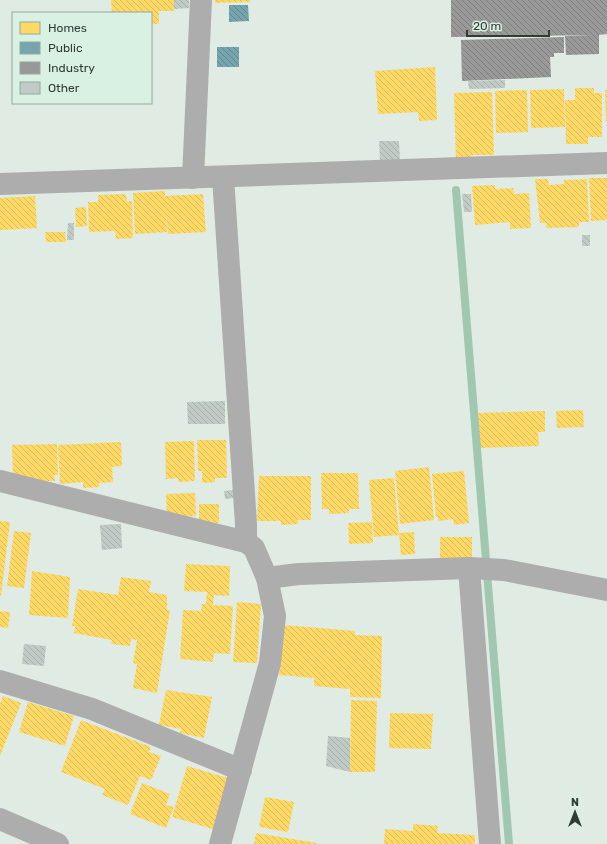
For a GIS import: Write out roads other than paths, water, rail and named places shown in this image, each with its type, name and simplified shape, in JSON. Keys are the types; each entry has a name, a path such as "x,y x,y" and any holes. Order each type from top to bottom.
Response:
{"street":[{"path":"193,178 201,0"},
{"path":"0,184 607,164"},
{"path":"223,177 246,542"},
{"path":"0,481 246,542 254,548 267,578 275,616 270,663 220,844"},
{"path":"267,578 299,574 469,568 504,570 607,590"},
{"path":"469,568 490,844"},
{"path":"0,680 92,708 241,770"},
{"path":"0,819 58,844"}],"waterway":[{"path":"456,190 509,844"}]}
